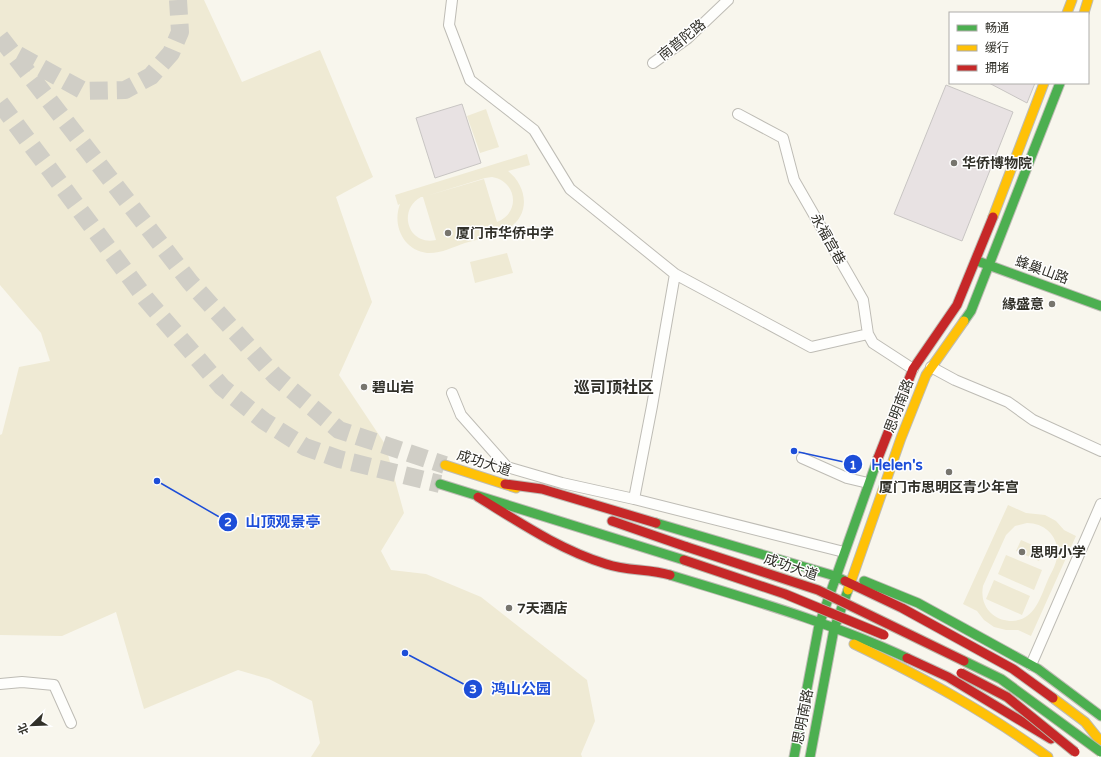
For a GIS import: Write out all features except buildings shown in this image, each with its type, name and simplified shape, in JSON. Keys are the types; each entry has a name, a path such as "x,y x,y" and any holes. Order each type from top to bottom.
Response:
{"main road":[{"path":"1067,12 1072,0"},
{"path":"1084,12 1088,0"},
{"name":"思明南路","path":"794,757 819,625 868,483 913,369 957,305 974,260 1015,163 1044,84"},
{"name":"思明南路","path":"810,757 833,634 850,580 901,438 926,375 971,311 988,265 1050,113 1060,84"},
{"name":"蜂巢山路","path":"974,260 1101,306"},
{"name":"成功大道","path":"445,465 505,484 574,509"},
{"name":"成功大道","path":"440,484 684,560 785,594 896,640"},
{"path":"505,484 542,489 836,573 1013,669 1085,722 1101,742"},
{"path":"478,497 542,536 580,555 608,565 660,572 761,603 819,625 833,634 929,680 1021,736 1048,757"},
{"name":"成功大道","path":"604,519 818,590 994,676 1101,752"},
{"path":"850,580 918,603 1031,666 1101,716"},
{"path":"817,634 833,634 884,647 948,676 1024,724 1079,755"},
{"path":"938,661 1007,697 1079,755"}],"street":[{"path":"452,0 448,25 470,80 534,130 570,189 675,274 811,347 868,334 873,343 913,369"},
{"name":"南普陀路","path":"653,63 688,38 728,0"},
{"name":"永福宫巷","path":"738,114 783,138 794,180 863,300 868,334"},
{"path":"634,499 675,274"},
{"path":"931,367 955,380 1008,402 1033,420 1101,451"},
{"path":"452,393 461,415 507,467 562,483 634,499 844,552"},
{"path":"802,458 847,478 868,483"},
{"path":"1031,666 1101,504"},
{"path":"0,684 22,682 54,685 71,723"}],"shaded area":[{"path":"0,0 204,0 242,82 320,50 373,177 336,197 372,302 339,375 385,444 404,513 381,551 391,570 426,574 481,597 587,680 595,721 581,754 582,757 311,757 320,743 312,701 269,679 238,670 144,709 116,612 62,636 0,635 0,435 2,434 19,367 50,361 41,333 0,285"},
{"path":"486,109 499,147 480,153 467,116"},
{"path":"527,154 530,165 508,171 519,184 524,200 521,215 516,222 509,228 499,233 437,252 427,253 419,251 406,242 397,220 400,204 398,205 395,195","holes":["492,177 507,184 513,198 513,205 510,212 505,218 497,222 484,179 426,196 485,178","421,197 423,197 436,240 418,238 409,226 409,210"]},
{"path":"507,253 513,273 475,283 470,262"},
{"path":"1008,505 1026,513 1045,515 1056,521 1064,530 1076,536 1031,636 1018,630 1006,630 994,627 984,620 977,611 963,604","holes":["1027,523 1045,528 1054,537 1057,557 1039,602 1035,608 1031,613 1020,620 1007,621 997,617 989,611 983,598 983,586 1006,535 1015,526"]},
{"path":"1021,540 1044,550 1039,561 1016,551"},
{"path":"1006,555 1042,570 1034,590 998,574"},
{"path":"994,580 1030,596 1022,615 986,599"}],"tunnel":[{"path":"18,55 84,91 125,90 151,76 171,53 180,32 178,0"},
{"path":"0,37 190,282 275,376 339,430 445,465"},
{"path":"0,103 146,299 222,387 264,421 305,447 339,459 440,484"}],"traffic: fast":[{"path":"964,321 971,311 1060,84"},
{"path":"980,262 1101,306"},
{"path":"794,757 819,625 878,458"},
{"path":"440,484 684,560"},
{"path":"656,523 835,576 845,581"},
{"path":"670,575 820,623 879,645 907,658"},
{"path":"864,581 918,603 1038,669 1101,716"},
{"path":"810,757 834,629 848,590"},
{"path":"964,661 1001,679 1101,752"}],"traffic: slow":[{"path":"1067,12 1072,0"},
{"path":"1084,12 1088,0"},
{"path":"993,217 1044,84"},
{"path":"848,590 901,438 926,375 964,321"},
{"path":"445,465 516,488"},
{"path":"854,644 954,696 1002,725 1048,757"},
{"path":"1053,698 1085,722 1101,742"}],"traffic: jam":[{"path":"878,458 913,369 957,305 993,217"},
{"path":"505,484 542,489 656,523"},
{"path":"478,497 540,535 589,558 614,566 670,575"},
{"path":"612,521 687,547"},
{"path":"687,547 818,590 964,661"},
{"path":"684,560 785,594 884,635"},
{"path":"845,581 902,608 1013,669 1053,698"},
{"path":"907,658 948,677 1051,739"},
{"path":"961,673 1007,697 1075,752"}],"place":[{"name":"华侨博物院","path":"954,163"},
{"name":"厦门市华侨中学","path":"448,233"},
{"name":"緣盛意","path":"1052,304"},
{"name":"碧山岩","path":"364,387"},
{"name":"Helen's","path":"794,451"},
{"name":"厦门市思明区青少年宫","path":"949,472"},
{"name":"山顶观景亭","path":"157,481"},
{"name":"思明小学","path":"1022,552"},
{"name":"7天酒店","path":"509,608"},
{"name":"鸿山公园","path":"405,653"}],"district":[{"name":"巡司顶社区","path":"614,388"}]}
